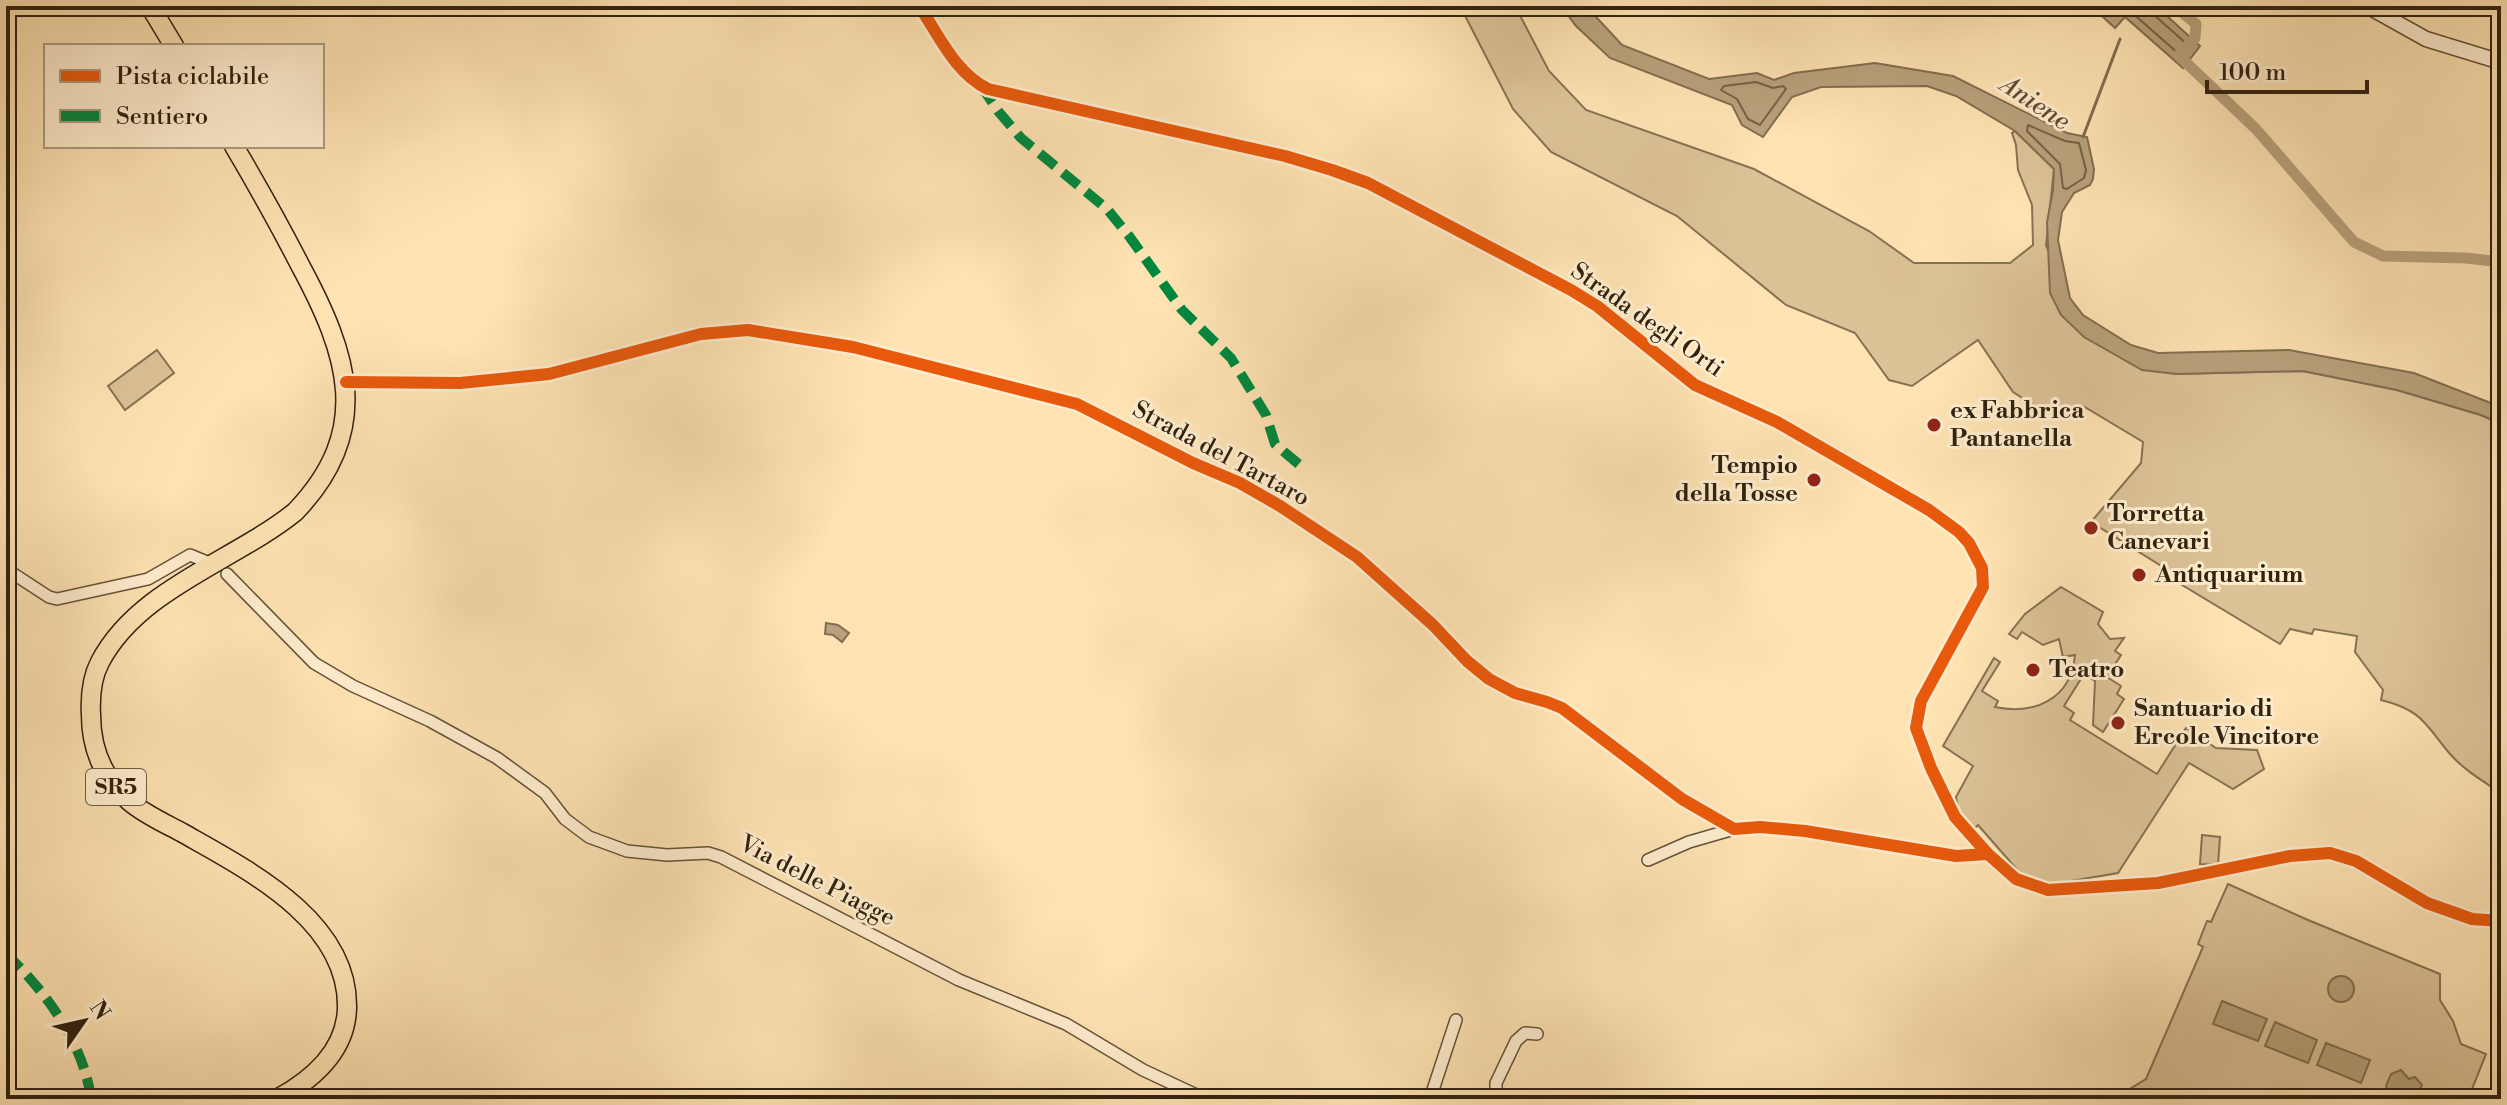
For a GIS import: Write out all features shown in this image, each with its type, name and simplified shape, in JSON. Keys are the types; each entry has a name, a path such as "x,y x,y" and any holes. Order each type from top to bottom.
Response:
{"main road":[{"path":"150,6 173,44"},
{"name":"SR5","path":"235,148 334,335 346,382 338,444 314,492 289,517 219,569 140,613 108,649 93,683 91,731 101,765 128,800 279,892 316,928 333,952 342,972 347,1002 345,1026 338,1044 319,1068 296,1088 277,1099"}],"street":[{"name":"Strada degli Orti","path":"919,6 957,63 988,89 1285,156 1368,183 1571,290 1597,306 1695,385 1777,422 1920,504 1959,532 1980,562 1984,575 1983,587 1924,695 1917,711 1916,728 1931,768 1954,814 1988,854 2019,880 2048,890 2158,883 2290,856 2332,853 2356,861 2427,903 2472,919 2501,921"},
{"path":"2367,6 2441,45 2501,62"},
{"name":"Strada del Tartaro","path":"346,382 460,383 549,374 701,334 748,330 853,347 1077,404 1193,463 1240,483 1343,546 1489,679 1515,693 1565,710 1682,799 1734,829"},
{"path":"6,569 57,599 148,579 190,555 219,569"},
{"name":"Via delle Piagge","path":"219,569 314,663 353,686 430,721 497,758 545,793 565,819 589,837 627,851 667,855 708,853 721,857 959,980 1066,1024 1143,1070 1205,1099"},
{"path":"1648,860 1689,842 1734,829 1760,827 1805,831 1959,857 1988,854"},
{"path":"1430,1099 1456,1020"},
{"path":"1501,1099 1496,1083 1516,1041 1525,1033 1537,1034"}],"shaded area":[{"path":"1460,6 1515,6 1549,71 1586,110 1754,169 1869,231 1914,263 2010,263 2033,245 2032,205 2018,170 2012,133 2015,131 2054,169 2046,245 2084,337 2113,352 2176,374 2303,371 2397,390 2501,424 2501,793 2461,765 2414,714 2381,700 2383,690 2355,652 2357,636 2314,629 2312,634 2290,629 2280,644 2164,574 2166,569 2091,522 2141,463 2143,442 2083,406 2046,413 2013,392 1978,340 1912,386 1889,380 1855,333 1786,305 1677,216 1551,152 1513,109"},
{"path":"157,350 174,373 125,410 108,386"},
{"path":"2061,587 2103,612 2098,624 2110,639 2124,638 2115,651 2121,655 2107,677 2121,686 2117,694 2124,699 2103,732 2093,725 2095,681 2084,674 2064,706 2074,713 2070,720 2157,774 2186,728 2216,748 2257,750 2264,769 2233,789 2189,763 2118,873 2040,883 2020,873 1978,825 1974,829 1958,809 1956,797 1973,766 1943,746 1994,658 2000,662 1982,691 1998,701 1995,707 2023,709 2036,706 2048,701 2066,683 2075,655 2063,657 2059,639 2043,645 2022,632 2017,639 2009,634 2025,614"},
{"path":"2202,835 2220,837 2218,865 2200,864"},
{"path":"2228,884 2440,974 2440,1000 2453,1021 2461,1044 2486,1054 2468,1099 2125,1099 2128,1090 2146,1079 2203,947 2198,944 2207,921 2211,922"}],"water":[{"path":"1561,6 1586,6 1622,45 1709,79 1757,73 1774,80 1794,73 1875,63 1953,76 2067,133 2087,137 2094,169 2093,179 2090,185 2074,193 2062,212 2058,240 2070,298 2083,315 2131,345 2158,353 2289,350 2414,373 2501,407 2501,424 2397,390 2303,371 2176,374 2142,370 2084,337 2061,315 2050,293 2047,222 2054,169 2015,131 1956,96 1927,86 1821,87 1792,97 1763,137 1742,125 1732,105 1610,58 1576,26"},
{"path":"2091,6 2156,6 2200,46 2183,68 2125,17 2115,28"},
{"path":"826,623 838,625 849,633 842,642 833,635 825,634"},
{"path":"2341,976 2350,980 2354,989 2350,998 2341,1002 2332,998 2328,989 2332,980"},
{"path":"2222,1001 2267,1019 2258,1041 2213,1024"},
{"path":"2275,1022 2317,1040 2308,1063 2265,1046"},
{"path":"2326,1043 2370,1060 2361,1083 2317,1065"},
{"path":"2401,1070 2409,1079 2415,1077 2422,1085 2416,1099 2402,1099 2389,1094 2386,1086 2391,1074"}],"waterway":[{"path":"2175,6 2196,24 2195,38 2183,50"},
{"path":"2083,137 2120,39"},
{"path":"2178,55 2256,129 2354,242 2383,256 2501,262"}],"marked path":[{"path":"981,86 1021,138 1107,209 1182,310 1231,358 1266,415 1275,444 1302,467"},
{"path":"6,954 35,985 61,1020 80,1058 91,1099"}],"cycle path":[{"path":"919,6 957,63 988,89 1285,156 1368,183 1571,290 1597,306 1695,385 1777,422 1929,510 1959,532 1969,543 1982,568 1983,587 1921,701 1916,728 1955,817 1988,854 2016,879 2048,890 2158,883 2290,856 2330,853 2356,861 2427,903 2472,919 2501,921"},
{"path":"346,382 460,383 549,374 701,334 748,330 853,347 1077,404 1193,463 1240,483 1280,506 1357,557 1489,679 1515,693 1562,708 1682,799 1734,829 1760,827 1805,831 1956,856 1988,854"}],"place":[{"name":"ex Fabbrica Pantanella","path":"1934,425"},
{"name":"Tempio della Tosse","path":"1814,480"},
{"name":"Torretta Canevari","path":"2091,528"},
{"name":"Antiquarium","path":"2139,575"},
{"name":"Teatro","path":"2033,670"},
{"name":"Santuario di Ercole Vincitore","path":"2118,723"}],"water label":[{"name":"Aniene","path":"2035,103"}]}
